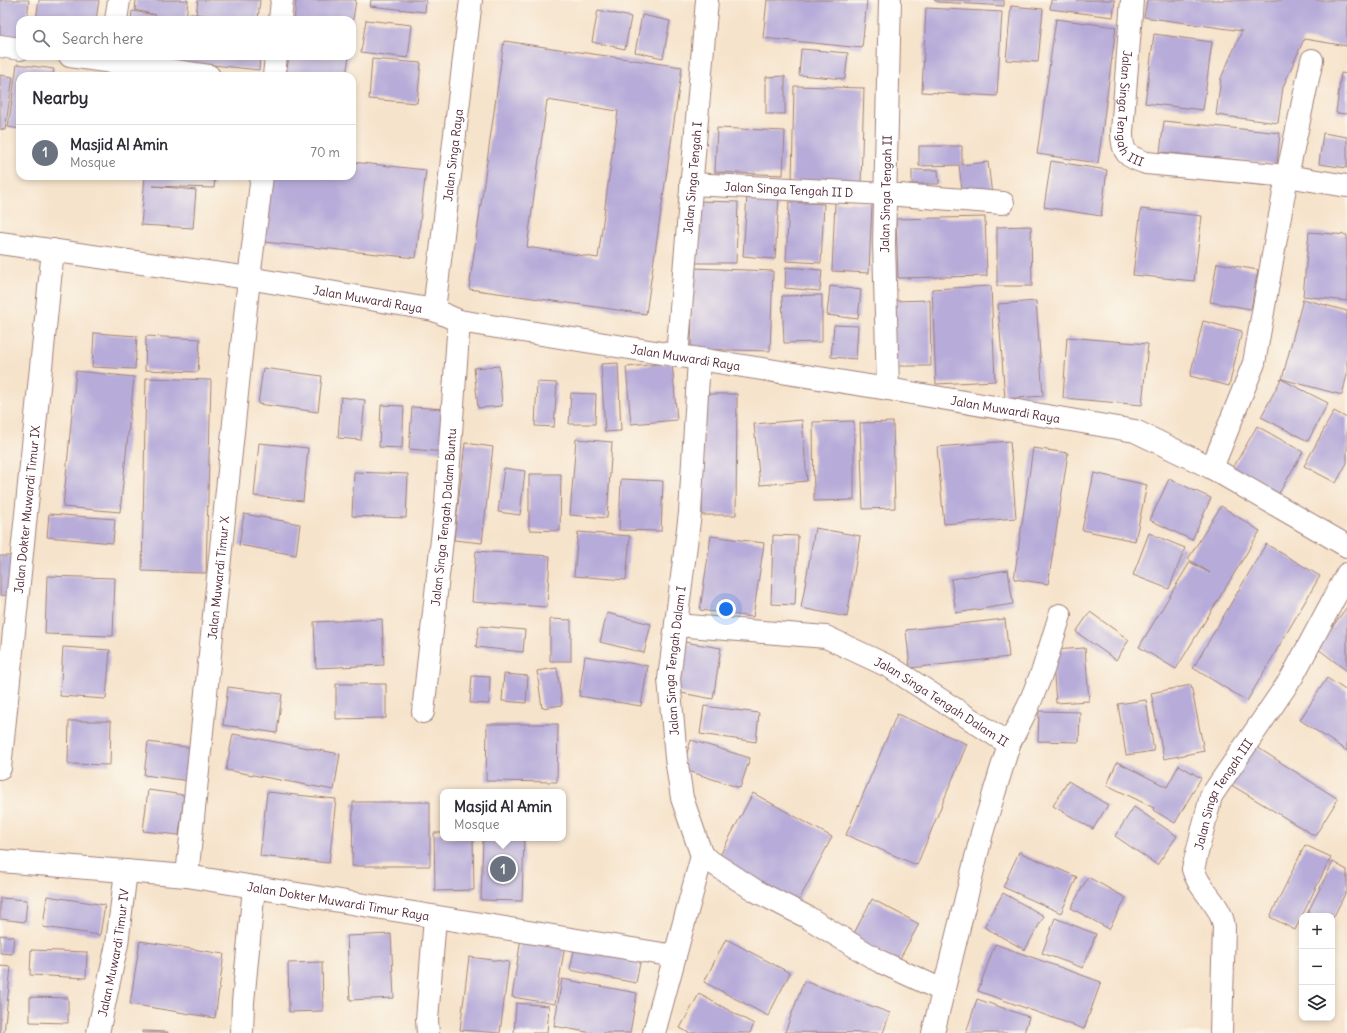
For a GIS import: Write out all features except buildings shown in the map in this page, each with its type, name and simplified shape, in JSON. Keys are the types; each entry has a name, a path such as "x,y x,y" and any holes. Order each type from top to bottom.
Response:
{"street":[{"path":"117,16 119,0"},
{"path":"280,16 282,0"},
{"name":"Jalan Singa Raya","path":"434,310 471,0"},
{"name":"Jalan Singa Tengah I","path":"677,356 707,0"},
{"name":"Jalan Singa Tengah II","path":"888,389 884,243 890,0"},
{"name":"Jalan Singa Tengah III","path":"1132,0 1122,132 1122,146 1129,157 1146,163 1287,176 1347,186"},
{"path":"0,46 16,48"},
{"path":"117,60 186,72"},
{"path":"274,72 276,60"},
{"path":"1212,468 1254,362 1287,176 1312,60"},
{"name":"Jalan Muwardi Timur X","path":"187,876 249,278 261,180"},
{"name":"Jalan Singa Tengah II D","path":"691,184 886,194 1003,203"},
{"name":"Jalan Muwardi Raya","path":"0,243 249,278 434,310 459,321 888,389 1135,431 1212,468 1347,546"},
{"name":"Jalan Dokter Muwardi Timur IX","path":"0,768 53,250"},
{"name":"Jalan Singa Tengah Dalam Buntu","path":"423,712 446,503 459,321"},
{"name":"Jalan Singa Tengah Dalam I","path":"698,359 690,513 669,679 676,758 682,798 702,856"},
{"name":"Jalan Singa Tengah III","path":"1221,1033 1224,927 1222,916 1195,877 1193,869 1211,796 1292,677 1347,574"},
{"path":"1009,744 1028,707 1043,670 1060,615"},
{"name":"Jalan Singa Tengah Dalam II","path":"676,625 826,637 890,667 1009,744 982,833 933,1033"},
{"path":"654,1033 702,856 756,891 807,917 879,960 944,991"},
{"name":"Jalan Dokter Muwardi Timur Raya","path":"0,861 187,876 675,956"},
{"name":"Jalan Muwardi Timur IV","path":"98,1033 117,944 126,871"},
{"path":"242,1033 242,1002 254,887"},
{"path":"428,1033 427,1020 435,917"}],"place":[{"name":"Masjid Al Amin","path":"503,869"}]}
